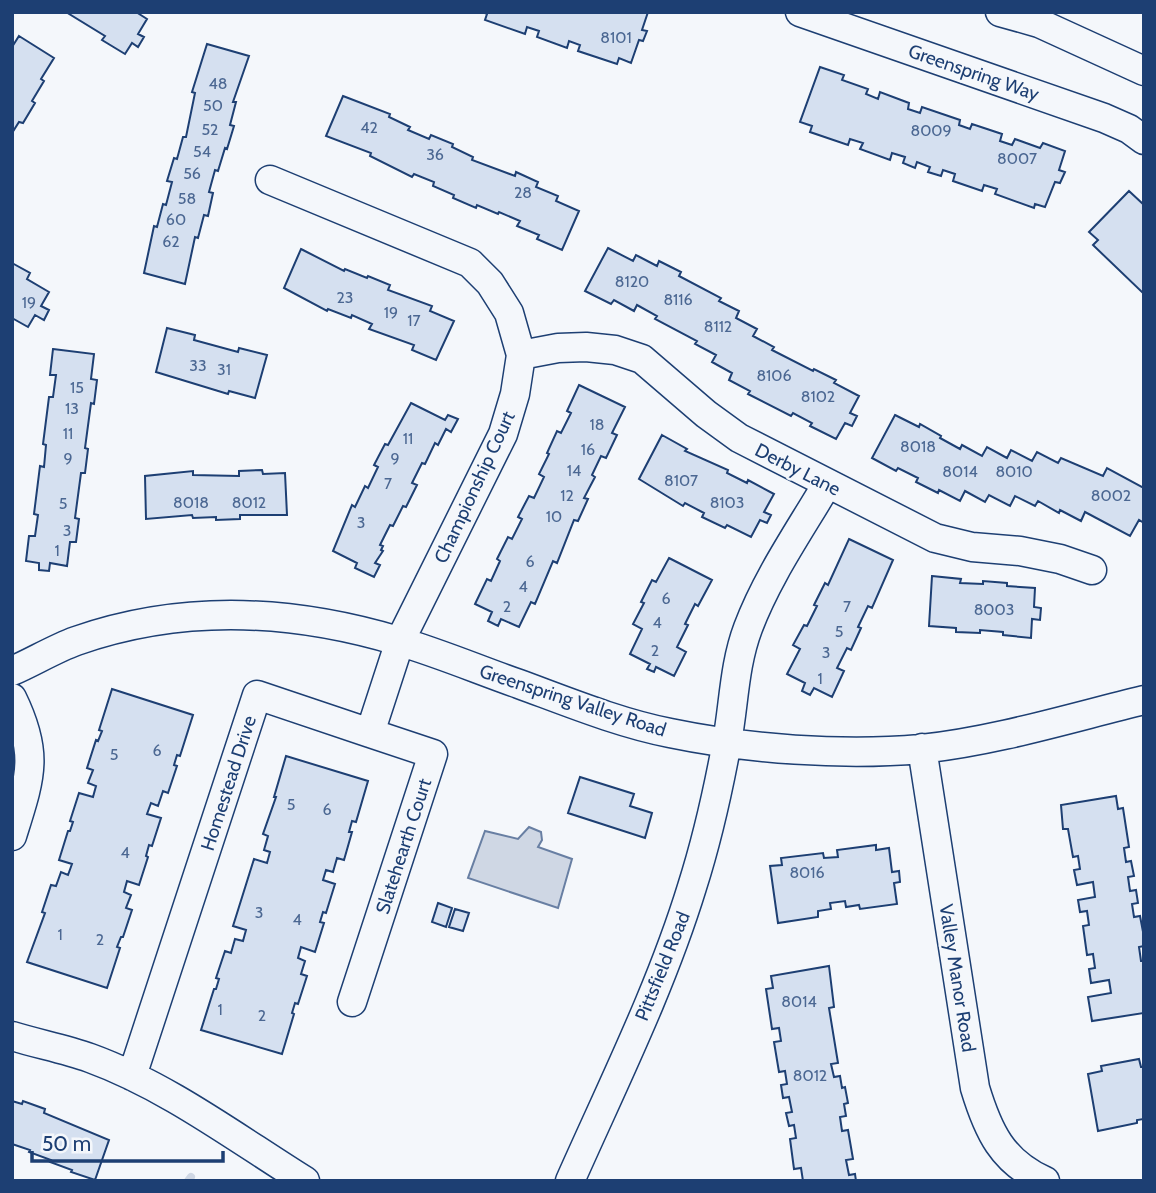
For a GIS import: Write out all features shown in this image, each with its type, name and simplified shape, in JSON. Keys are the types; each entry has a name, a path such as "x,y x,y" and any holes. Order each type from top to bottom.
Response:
{"street":[{"name":"Greenspring Way","path":"800,12 1104,118 1129,129 1144,141"},
{"path":"1000,12 1039,23 1144,71"},
{"name":"Championship Court","path":"270,180 470,263 490,284 509,313 521,355 515,394 503,434 400,641"},
{"name":"Derby Lane","path":"521,355 558,348 586,347 614,350 642,359 705,414 739,438 935,538 972,547 1033,553 1092,570"},
{"name":"Pittsfield Road","path":"570,1181 672,947 704,846 727,742 737,664 748,628 762,596 827,484"},
{"name":"Greenspring Valley Road","path":"12,671 72,642 110,631 148,622 213,614 251,614 306,619 400,641 597,712 668,733 793,749 862,752 922,748 993,737 1144,700"},
{"path":"370,733 400,641"},
{"name":"Homestead Drive","path":"132,1076 257,695 370,733"},
{"path":"12,698 26,731 30,753 26,792 12,836"},
{"name":"Slatehearth Court","path":"352,1002 433,754 370,733"},
{"name":"Valley Manor Road","path":"922,748 975,1088 985,1120 997,1142 1010,1159 1045,1181"},
{"path":"12,1036 89,1058 132,1076 305,1181"}],"shaded area":[{"path":"529,827 541,832 542,840 538,847 572,859 558,908 468,878 485,831 518,839"}],"building":[{"path":"66,12 136,12 147,19 138,34 144,37 138,47 132,43 125,54 102,40 105,36"},
{"path":"483,12 648,12 642,30 647,31 643,41 639,40 631,63 619,58 617,64 578,51 580,45 569,41 567,48 537,37 539,31 527,27 525,34 485,20 487,14"},
{"path":"19,36 54,58 41,79 44,81 32,101 35,103 23,123 19,122 12,133 12,47"},
{"path":"207,44 249,56 233,102 236,102 230,125 234,126 218,171 215,170 209,192 213,193 208,216 204,215 198,238 195,237 185,284 144,273 154,226 157,227 163,204 166,205 172,182 167,181 174,158 177,159 183,137 186,137 195,93 192,92"},
{"path":"820,67 844,75 842,80 868,89 866,94 878,99 880,92 909,103 908,109 920,113 922,107 960,120 959,125 970,129 972,124 1002,134 1000,141 1012,145 1015,139 1040,148 1043,143 1065,151 1059,170 1065,172 1060,183 1055,182 1045,207 1035,204 1034,208 995,194 997,189 984,185 982,191 953,181 955,174 943,170 941,176 928,172 930,167 917,162 915,168 903,163 905,157 892,153 890,160 860,149 863,143 850,139 848,145 810,132 812,126 800,122"},
{"path":"343,96 390,114 389,117 410,127 408,130 429,139 431,135 453,144 452,147 473,157 472,160 515,176 516,172 538,182 536,187 558,196 556,201 579,211 562,250 537,239 539,235 517,226 520,221 453,198 454,195 433,186 434,182 414,174 412,177 370,156 371,153 326,136"},
{"path":"1129,191 1144,205 1144,294 1093,245 1098,240 1089,232"},
{"path":"608,248 633,261 636,255 657,266 659,261 681,272 679,276 721,298 719,301 739,311 736,318 757,329 753,336 774,347 772,350 836,380 834,383 859,396 850,413 857,416 852,426 845,423 836,439 810,426 812,423 793,413 791,416 748,394 750,391 729,380 732,373 712,362 716,355 695,344 697,341 655,319 657,316 637,305 634,311 614,300 611,304 585,291"},
{"path":"301,249 344,271 345,269 367,278 368,276 390,285 388,290 432,306 430,311 454,321 436,360 412,350 414,345 369,329 372,324 352,315 351,318 328,309 327,311 284,288"},
{"path":"12,263 30,273 27,279 49,292 41,306 49,310 44,320 35,315 28,327 12,318"},
{"path":"167,328 195,335 194,340 238,352 239,348 267,355 255,398 229,391 228,394 156,372"},
{"path":"53,349 94,354 91,379 97,380 85,448 88,449 85,473 81,473 75,518 79,519 76,542 70,542 67,566 50,563 49,571 39,570 39,563 26,561 29,536 35,536 38,515 34,514 40,466 44,467 46,445 43,444 49,397 53,397 56,375 50,375"},
{"path":"579,385 625,407 612,433 617,435 606,458 601,456 592,475 595,477 584,498 588,499 578,521 574,520 557,563 553,561 535,604 531,602 519,627 501,619 498,626 488,621 492,612 475,604 487,579 491,581 500,561 497,559 508,537 512,539 522,519 518,517 529,496 534,498 544,477 539,474 557,431 561,433 571,413 567,411"},
{"path":"411,403 445,420 448,415 458,419 451,432 446,429 438,445 435,443 425,464 422,463 412,483 417,485 406,507 403,506 393,526 390,525 380,545 383,546 383,551 375,563 380,565 374,577 355,568 357,563 333,551 352,505 355,507 365,486 368,488 378,467 374,465"},
{"path":"895,415 919,427 920,424 960,449 962,445 982,456 987,447 1007,458 1011,450 1032,461 1037,452 1058,463 1061,458 1103,476 1107,468 1144,488 1144,523 1139,520 1130,536 1085,512 1081,521 1038,501 1035,506 1015,496 1010,506 989,495 985,502 965,491 960,501 939,490 938,493 916,482 918,478 898,468 896,471 872,458"},
{"path":"662,435 687,449 685,451 774,494 764,512 771,515 767,523 760,520 751,537 702,517 704,513 685,503 683,506 639,479"},
{"path":"262,470 263,474 285,473 287,515 240,515 240,519 216,520 216,517 193,518 192,515 146,519 145,476 193,471 193,475 239,476 239,471"},
{"path":"849,539 893,560 872,608 868,606 858,627 861,628 851,650 847,648 837,668 844,671 832,697 814,688 810,695 802,691 805,683 787,674 800,649 793,645 804,625 807,626 817,606 814,605 825,583 828,585"},
{"path":"669,558 712,580 685,624 688,625 677,647 686,652 674,676 656,667 654,672 647,669 650,664 630,654 642,629 633,624 644,603 641,602 652,580 656,582"},
{"path":"932,576 961,579 960,583 983,584 983,581 1035,588 1034,607 1041,608 1040,620 1032,619 1031,638 980,630 980,633 956,632 956,628 929,626"},
{"path":"112,689 193,715 180,756 177,755 174,765 177,766 168,793 163,791 158,806 151,803 147,814 161,818 152,846 149,845 139,885 127,881 124,892 131,895 126,908 132,910 117,947 120,948 107,988 27,962 45,913 42,912 51,885 56,886 61,872 68,875 72,864 59,860 73,822 70,821 79,793 93,797 96,786 88,783 93,770 87,768 96,740 98,741 102,731 99,730"},
{"path":"286,756 368,781 356,822 352,821 349,832 352,832 344,860 337,858 333,872 326,870 323,880 335,884 326,913 323,912 320,922 324,923 315,952 301,947 298,958 305,961 301,974 307,976 298,1004 295,1003 282,1054 201,1030 216,989 219,979 216,978 225,951 231,953 235,939 243,941 246,930 233,926 254,859 267,863 270,852 264,850 268,836 263,834"},
{"path":"580,777 634,794 630,806 652,813 645,838 568,813"},
{"path":"1116,796 1118,809 1123,808 1129,847 1124,848 1126,862 1131,861 1134,876 1128,877 1130,891 1136,890 1138,903 1132,904 1134,917 1140,916 1144,937 1144,946 1139,947 1141,961 1144,961 1144,1013 1092,1021 1088,997 1111,993 1109,980 1091,983 1089,969 1095,968 1093,954 1087,955 1083,926 1089,925 1087,911 1080,912 1078,900 1095,897 1093,882 1077,885 1074,870 1080,869 1078,856 1073,857 1068,829 1063,829 1061,805"},
{"path":"876,845 876,850 889,848 892,872 899,871 900,882 894,883 897,904 860,909 859,905 846,907 845,901 830,903 831,909 818,911 818,917 778,923 770,866 782,865 781,858 823,853 824,858 838,857 837,850"},
{"path":"438,903 452,908 446,927 432,922"},
{"path":"455,909 469,913 463,931 449,927"},
{"path":"829,966 834,1007 829,1008 838,1063 831,1064 834,1077 840,1076 842,1088 845,1087 848,1103 844,1104 846,1116 840,1117 842,1131 848,1130 853,1159 846,1160 849,1175 855,1174 856,1181 803,1181 801,1168 794,1169 790,1139 796,1138 794,1125 789,1126 786,1113 792,1112 789,1097 783,1098 781,1085 787,1084 785,1071 779,1072 774,1042 781,1041 779,1028 772,1029 766,989 773,988 771,976"},
{"path":"1139,1059 1141,1067 1144,1067 1144,1119 1137,1120 1137,1123 1098,1131 1088,1074 1102,1071 1101,1066"},
{"path":"12,1101 22,1104 23,1101 45,1109 44,1113 109,1140 95,1180 71,1172 72,1170 29,1152 30,1150 12,1144"}],"waterway":[{"path":"188,1181 191,1177"}]}
